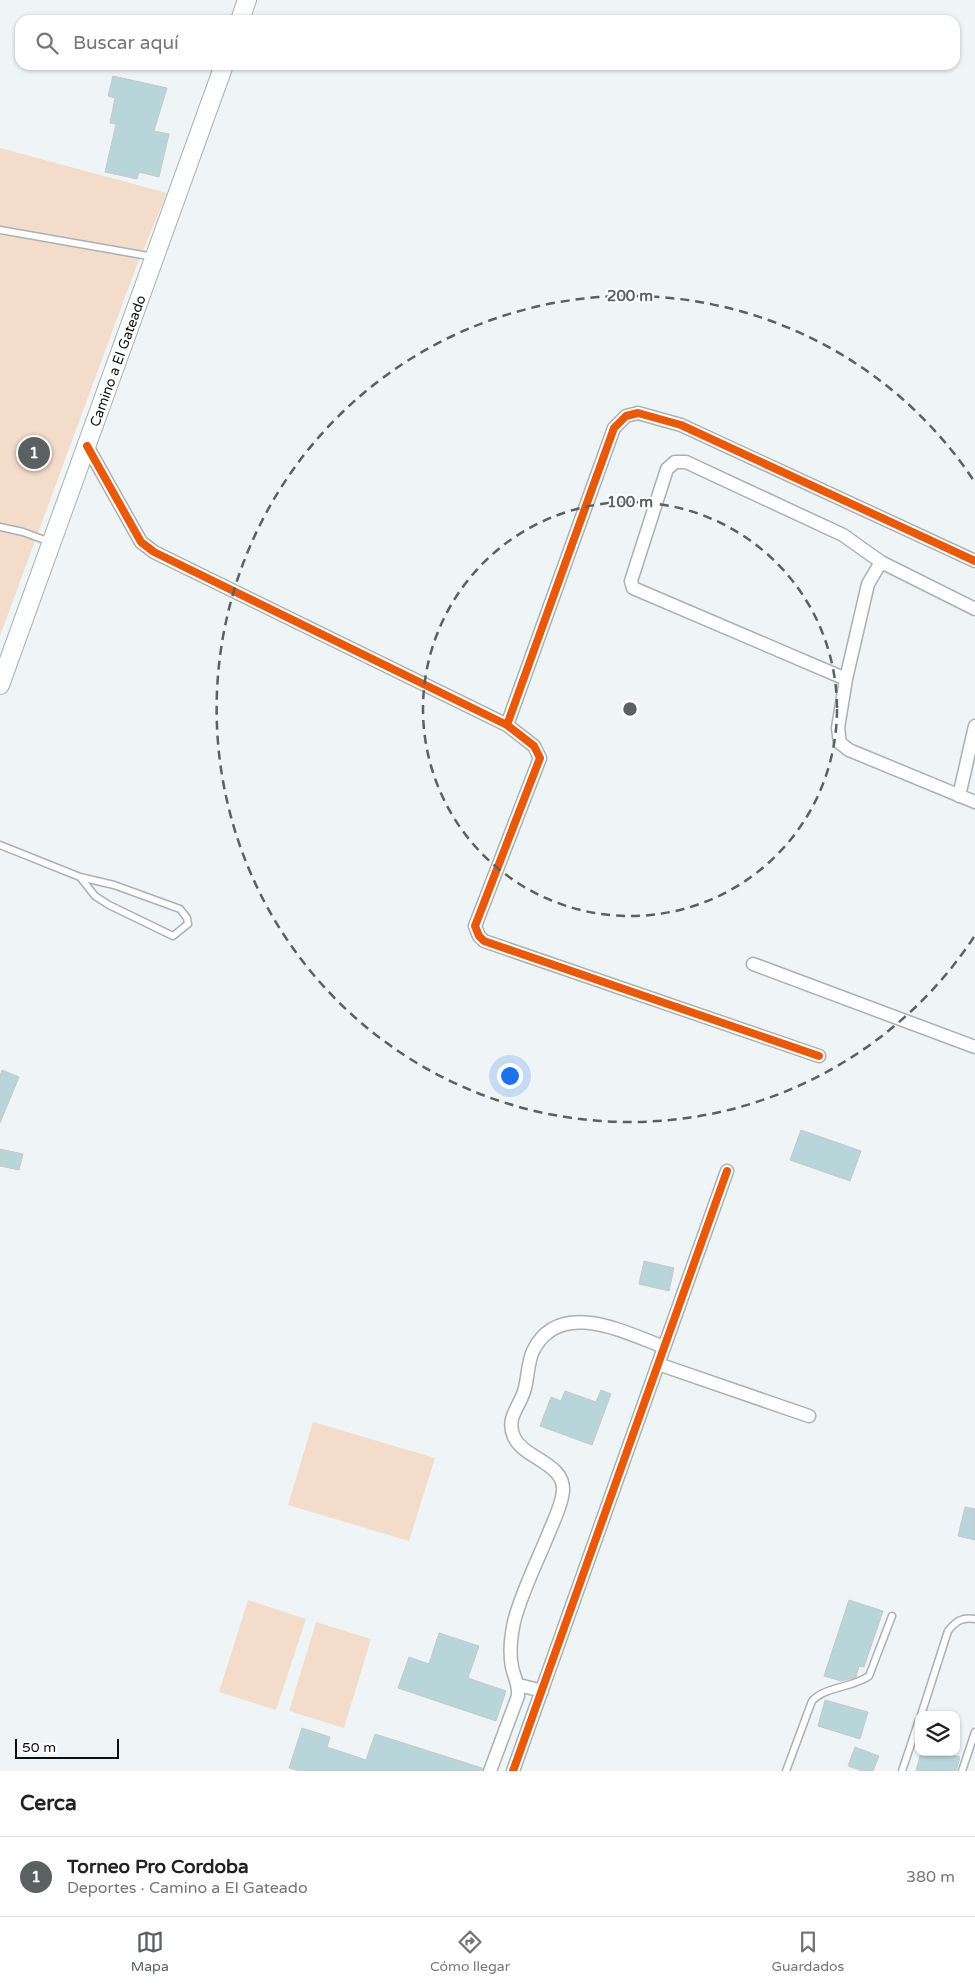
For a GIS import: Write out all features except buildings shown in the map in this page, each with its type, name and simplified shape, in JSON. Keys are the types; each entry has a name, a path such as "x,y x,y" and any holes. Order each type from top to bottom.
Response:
{"street":[{"path":"242,15 247,0"},
{"name":"Camino a El Gateado","path":"0,686 222,70"},
{"path":"507,725 614,428 626,416 638,413 681,425 975,561"},
{"path":"87,446 141,542 154,552 507,725 534,746 540,758 475,926 479,936 484,941 819,1056"},
{"path":"846,679 633,588 631,581 667,469 675,462 686,462 843,535 881,562 975,609"},
{"path":"881,562 868,584 846,679 838,728 840,743 849,750 975,802"},
{"path":"959,796 975,726"},
{"path":"753,964 975,1047"},
{"path":"514,1771 727,1171"},
{"path":"490,1771 518,1696 518,1684 512,1669 510,1653 514,1621 556,1516 563,1490 561,1478 554,1470 527,1451 514,1438 510,1424 513,1411 524,1392 532,1353 541,1337 556,1326 576,1321 606,1326 664,1346"},
{"path":"658,1364 809,1416"},
{"path":"518,1684 542,1691"}],"lane":[{"path":"0,230 155,257"},
{"path":"0,527 23,532 52,543"},
{"path":"0,845 80,877 114,884 180,909 187,918 188,924 173,936 94,896 80,877"},
{"path":"786,1771 812,1701 818,1694 863,1681 869,1676 892,1616"},
{"path":"922,1711 948,1631 955,1622 966,1618 975,1619"},
{"path":"902,1771 915,1732"},
{"path":"962,1771 975,1732"}],"shaded area":[{"path":"0,148 167,193 135,270 0,636"},
{"path":"313,1422 435,1458 409,1541 288,1505"},
{"path":"248,1600 306,1619 276,1710 219,1692"},
{"path":"316,1622 371,1639 344,1728 289,1711"}],"cycle path":[{"path":"507,725 614,428 626,416 638,413 681,425 975,561"},
{"path":"87,446 141,542 154,552 507,725 534,746 540,758 475,926 479,936 484,941 819,1056"},
{"path":"513,1771 727,1171"}],"place":[{"name":"Torneo Pro Cordoba","path":"34,453"}]}
